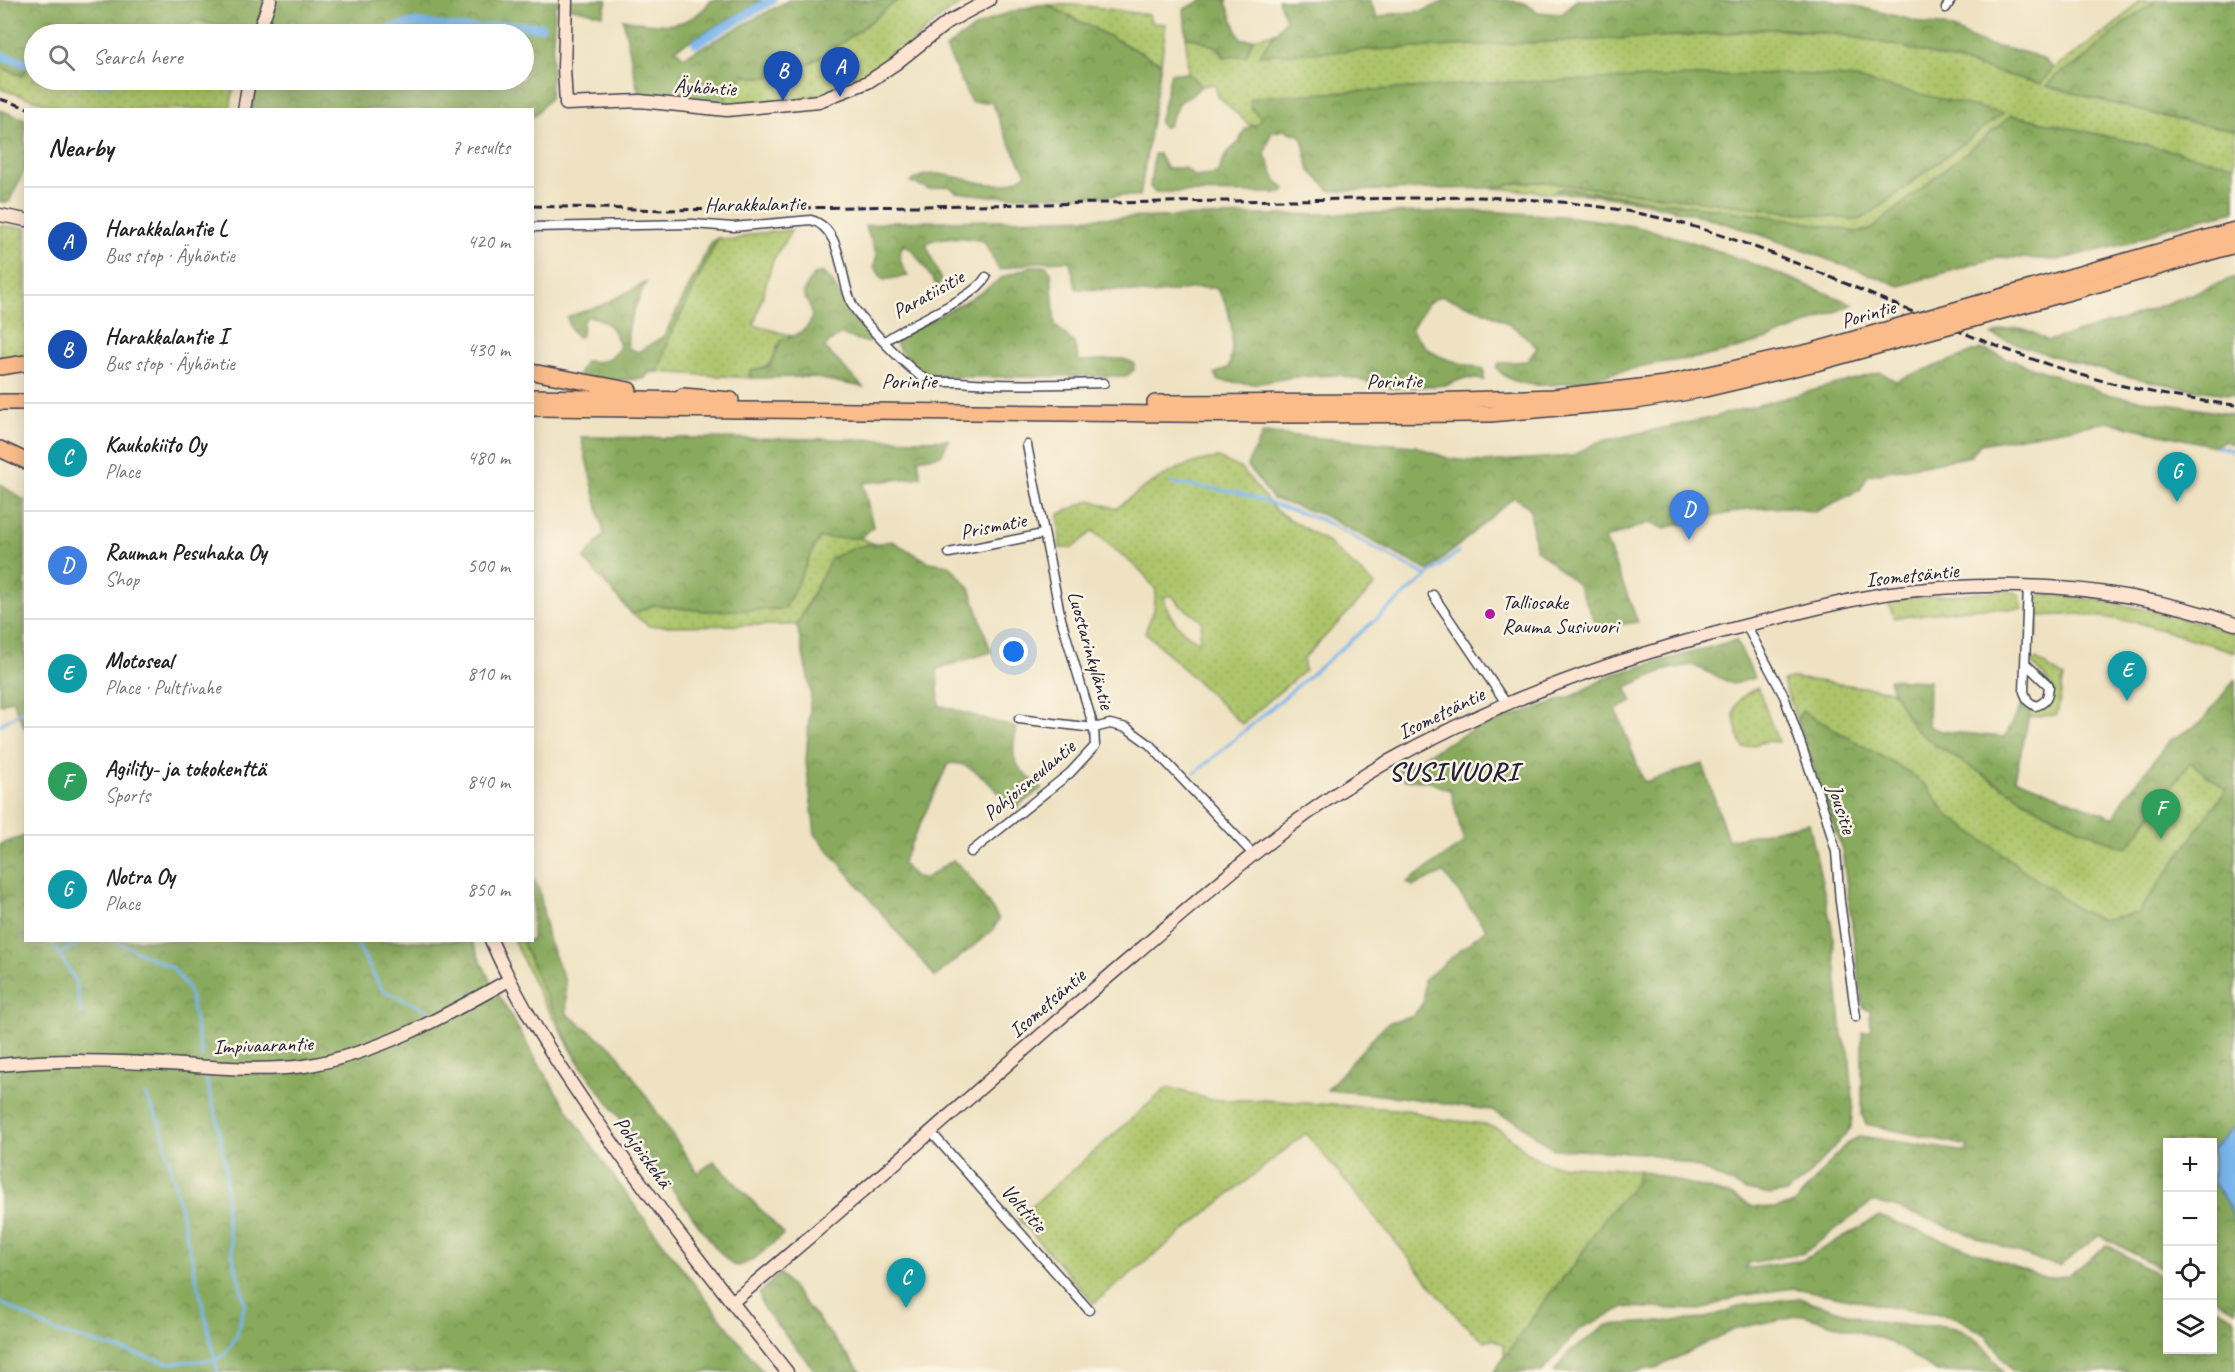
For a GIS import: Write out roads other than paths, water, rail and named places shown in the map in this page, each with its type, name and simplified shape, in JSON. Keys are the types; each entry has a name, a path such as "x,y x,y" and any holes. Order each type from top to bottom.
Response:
{"highway":[{"name":"Porintie","path":"534,408 1490,414 1636,401 1705,389 2075,283 2235,230"},
{"name":"Porintie","path":"2075,283 2235,245"},
{"name":"Porintie","path":"534,397 1188,403 1486,401 1635,389 1815,357"},
{"path":"0,367 24,363"},
{"path":"534,372 610,387 731,400"},
{"path":"0,391 24,392"},
{"path":"0,402 24,402"},
{"path":"534,417 641,410"},
{"path":"0,449 24,460"}],"main road":[{"path":"262,24 270,0"},
{"name":"Äyhöntie","path":"566,0 564,68 566,104 640,101 727,110 808,104 851,91 896,64 957,16 988,0"},
{"path":"244,108 247,90"},
{"path":"0,215 24,219"},
{"name":"Isometsäntie","path":"732,1302 1252,854 1380,766 1506,704 1581,673 1746,625 1892,593 2028,586 2097,591 2140,598 2235,624"},
{"name":"Pohjoiskehä","path":"491,942 509,980 555,1060 612,1143 787,1372"},
{"name":"Impivaarantie","path":"0,1065 77,1060 237,1069 303,1066 358,1054 386,1043 509,980"}],"street":[{"name":"Harakkalantie","path":"534,227 693,224 733,227 802,220 817,222 832,236 845,288 854,308 909,367 928,380 1012,385 1104,383"},
{"name":"Paratiisitie","path":"885,341 912,322 974,291 986,277"},
{"name":"Luostarinkyläntie","path":"1027,445 1061,619 1094,728 1110,724 1127,728 1149,744 1252,854"},
{"name":"Prismatie","path":"949,553 1043,534"},
{"path":"2026,665 2049,686 2048,698 2042,705 2035,706 2028,701 2024,692 2028,586"},
{"path":"1433,595 1506,704"},
{"name":"Jousitie","path":"1746,625 1784,696 1826,816 1836,852 1840,902 1856,1017"},
{"path":"1019,719 1094,728"},
{"name":"Pohjoisneulantie","path":"971,852 1084,761 1095,746 1094,728"},
{"name":"Volttitie","path":"930,1131 1089,1310"}],"water":[{"path":"2235,1126 2235,1225 2230,1208 2217,1189 2217,1144"}],"waterway":[{"path":"696,43 772,0"},
{"path":"410,24 422,24"},
{"path":"534,27 541,27"},
{"path":"0,55 24,63"},
{"path":"2216,446 2235,451"},
{"path":"1171,483 1236,492 1322,520 1427,576 1195,773"},
{"path":"1427,576 1458,552"},
{"path":"0,725 24,710"},
{"path":"52,942 75,980 81,1014"},
{"path":"58,955 81,942"},
{"path":"117,942 173,968 189,990 202,1057"},
{"path":"356,942 382,990 432,1012"},
{"path":"0,1302 56,1332 168,1363 216,1360 225,1354 236,1337 245,1303 233,1257 226,1214 226,1170 217,1119 204,1072"},
{"path":"145,1094 162,1129 218,1372"}],"railway":[{"path":"0,99 28,108"},
{"path":"534,206 666,210 1478,197 1563,202 1646,215 1702,229 1791,261 2009,350 2098,380 2189,399 2235,405"}],"place":[{"name":"Harakkalantie L","path":"840,97"},
{"name":"Harakkalantie I","path":"783,101"},
{"name":"Notra Oy","path":"2177,502"},
{"name":"Rauman Pesuhaka Oy","path":"1689,540"},
{"name":"Talliosake Rauma Susivuori","path":"1490,614"},
{"name":"Motoseal","path":"2127,701"},
{"name":"Agility- ja tokokenttä","path":"2161,839"},
{"name":"Kaukokiito Oy","path":"906,1308"}],"district":[{"name":"SUSIVUORI","path":"1454,771"}]}
